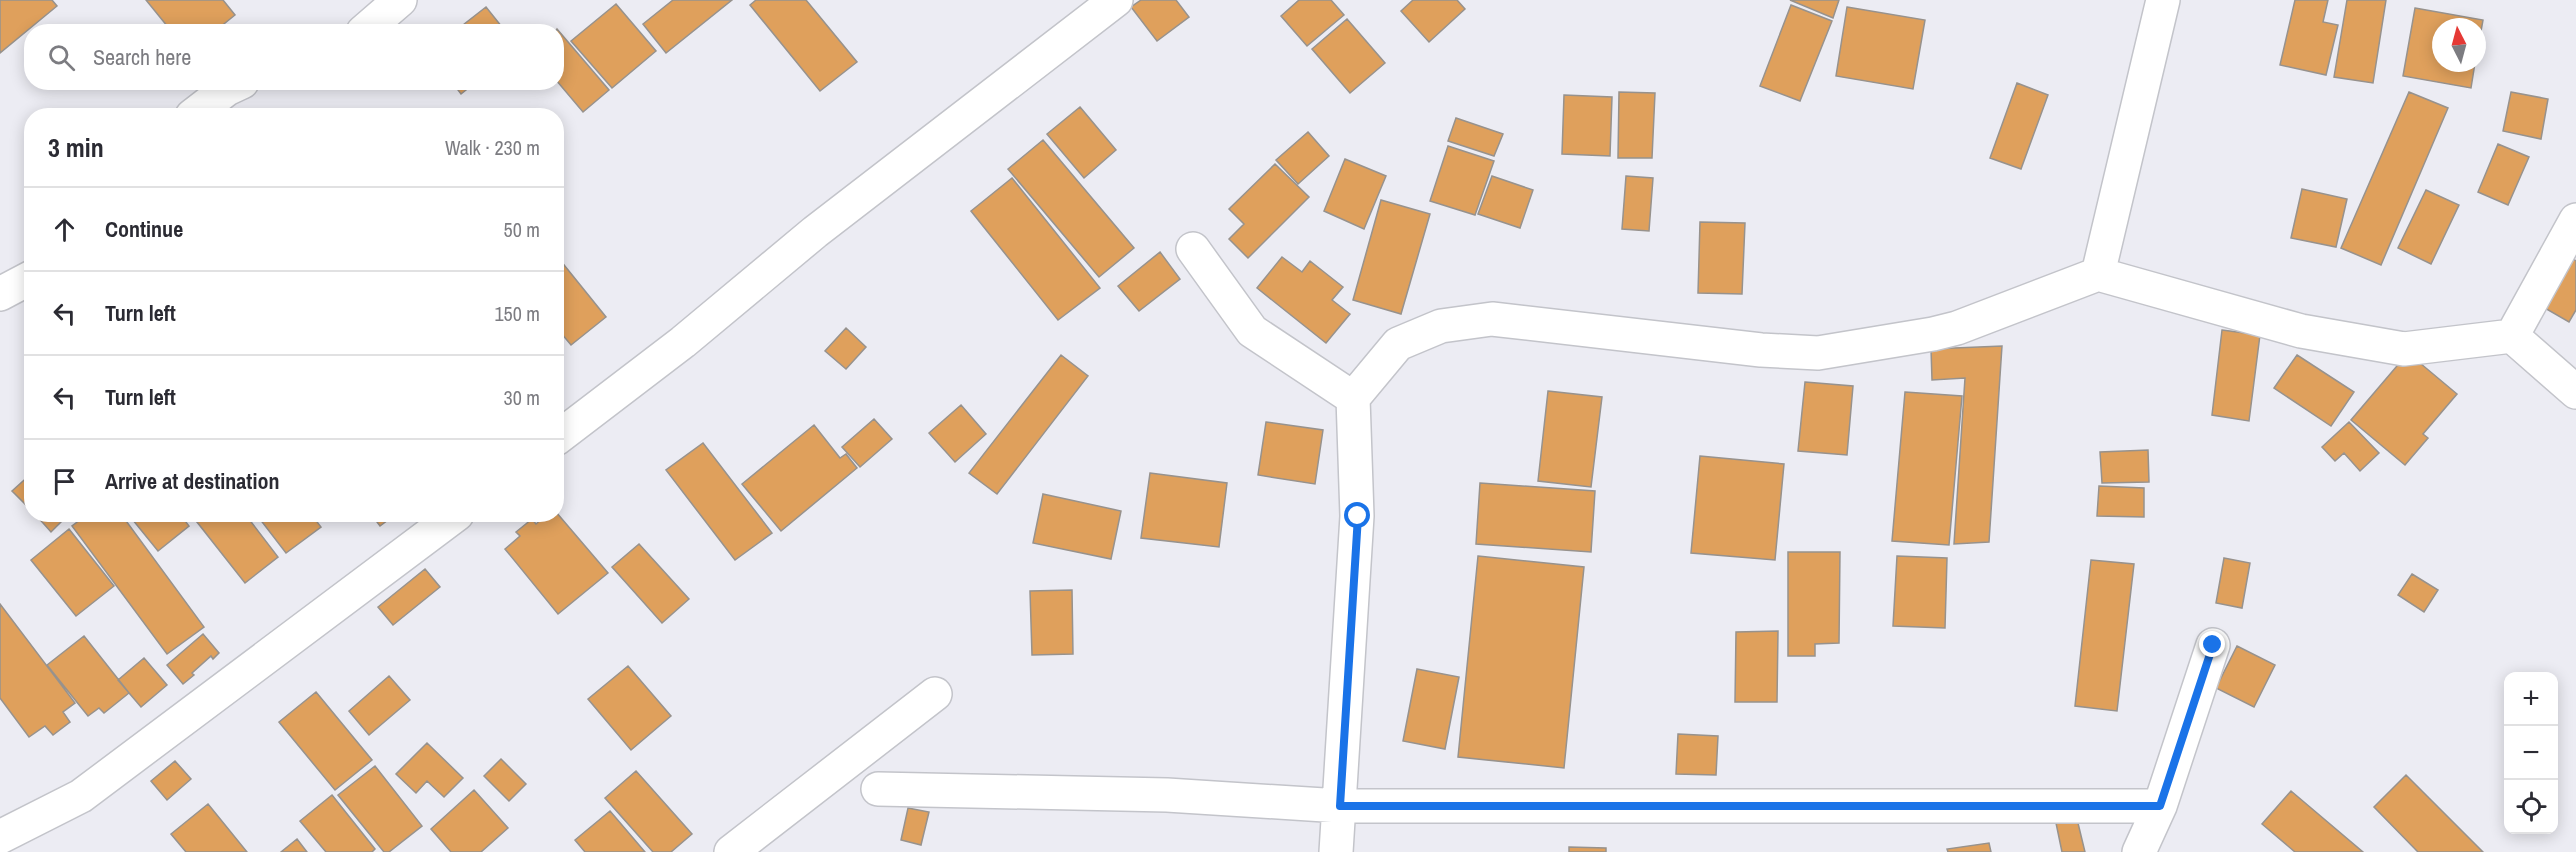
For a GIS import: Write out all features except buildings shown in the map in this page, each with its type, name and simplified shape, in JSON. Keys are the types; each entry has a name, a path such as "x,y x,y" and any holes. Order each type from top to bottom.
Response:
{"street":[{"path":"372,24 400,0"},
{"path":"564,433 683,342 815,232 1116,0"},
{"path":"2098,274 2163,0"},
{"path":"202,108 226,90"},
{"path":"2512,336 2576,220"},
{"path":"1193,249 1252,331 1353,398"},
{"path":"1336,852 1358,516 1353,398 1398,344 1441,326 1492,319 1761,350 1818,353 1957,328 2098,274 2301,331 2404,350 2512,336 2576,392"},
{"path":"0,294 24,281"},
{"path":"0,837 81,796 446,522"},
{"path":"2139,852 2160,806 2213,645"},
{"path":"731,852 935,694"},
{"path":"878,789 1167,795 1340,806 2160,806"}],"route":[{"path":"1358,516 1340,806 2160,806 2213,645"}]}
